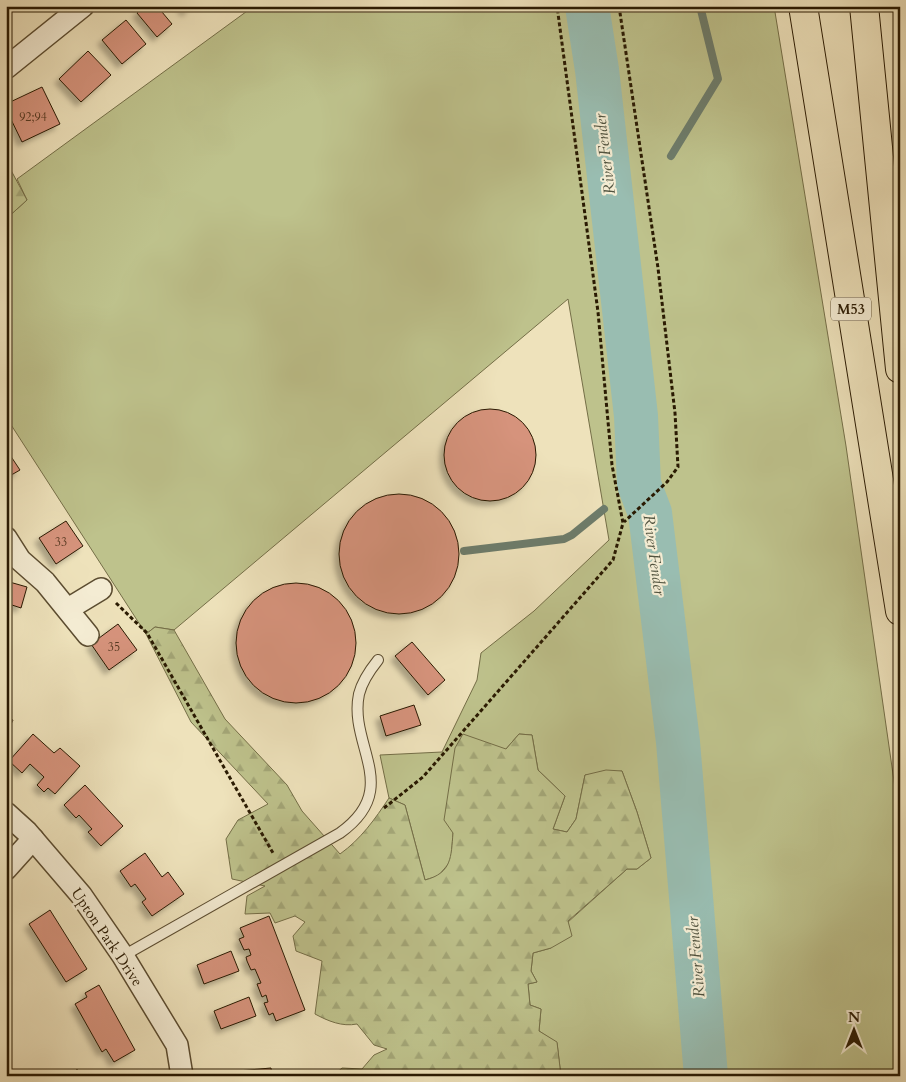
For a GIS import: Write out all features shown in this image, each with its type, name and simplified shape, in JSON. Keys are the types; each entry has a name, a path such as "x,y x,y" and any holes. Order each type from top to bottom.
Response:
{"highway":[{"name":"M53","path":"803,6 900,611"},
{"name":"M53","path":"864,6 900,369"}],"street":[{"path":"6,68 83,6"},
{"path":"6,538 20,560 45,582 88,635"},
{"path":"68,609 101,589"},
{"name":"Upton Park Drive","path":"6,813 33,839 81,895 123,956 177,1044 182,1076"},
{"path":"6,869 33,839"}],"lane":[{"path":"123,956 357,821 366,806 370,764 358,714 359,694 369,671 378,660"}],"path":[{"path":"557,6 598,312 612,464 624,523"},
{"path":"366,806 385,808 423,777 613,560 624,523 667,482 678,467 675,414 658,268 619,6"},
{"path":"101,589 147,633 281,866"}],"green space":[{"path":"254,6 774,6 846,446 900,823 900,1076 561,1076 557,1043 539,1031 541,1009 530,1005 528,984 537,982 531,971 533,953 551,948 568,922 627,869 637,869 651,858 622,771 585,775 576,819 567,832 553,829 565,796 538,770 532,735 519,734 506,749 453,833 451,861 438,876 425,880 405,805 389,798 380,755 442,752 477,680 481,653 534,611 609,540 568,299 174,630 155,627 146,634 6,417 6,219 27,200 17,179"},
{"path":"6,161 27,200 6,219"},
{"path":"155,627 174,630 225,719 287,785 302,811 340,854 361,835 389,798 405,805 425,880 440,873 448,863 452,849 453,833 444,820 455,748 463,734 506,749 519,734 532,735 538,770 565,796 553,829 567,832 576,819 585,775 606,770 622,771 651,858 637,869 627,869 568,921 572,936 551,948 533,953 531,971 537,982 528,984 530,1005 541,1009 539,1031 557,1042 561,1076 333,1076 342,1068 362,1069 374,1055 387,1049 374,1045 357,1024 335,1023 315,1014 322,961 296,951 293,936 305,922 295,916 275,923 270,913 245,914 247,896 265,886 232,879 226,839 238,820 268,804 191,722 146,634"}],"building":[{"path":"144,6 157,6 172,24 157,37 137,13"},
{"path":"181,6 192,6 186,12"},
{"path":"126,20 146,44 122,64 102,40"},
{"path":"88,51 111,75 81,102 59,79"},
{"path":"42,87 60,124 22,142 6,109 6,104"},
{"path":"481,409 499,409 516,416 529,429 536,446 536,464 529,481 516,494 499,501 481,501 464,494 451,481 444,464 444,446 451,429 464,416"},
{"path":"6,449 20,470 6,478"},
{"path":"399,494 411,495 422,499 432,504 441,512 449,521 454,531 458,542 458,566 454,577 449,587 441,596 432,604 422,609 411,613 399,614 387,613 376,609 366,604 357,596 349,587 344,577 340,566 339,554 340,542 344,531 349,521 357,512 366,504 376,499 387,495"},
{"path":"66,521 83,546 56,564 39,538"},
{"path":"6,581 27,587 21,608 6,603"},
{"path":"296,583 319,587 339,600 352,620 356,643 352,666 339,686 319,699 296,703 273,699 253,686 240,666 236,643 240,620 253,600 273,587"},
{"path":"118,624 137,650 109,670 91,644"},
{"path":"412,642 445,680 428,695 395,656"},
{"path":"414,705 421,725 386,736 380,716"},
{"path":"6,717 13,720 6,735"},
{"path":"33,734 54,753 60,748 80,766 55,794 48,788 44,792 37,785 44,777 30,764 22,773 9,761"},
{"path":"85,785 123,826 101,846 88,832 92,829 79,815 76,818 64,805"},
{"path":"145,853 162,877 168,872 184,894 152,916 142,902 146,899 135,884 131,887 120,871"},
{"path":"50,910 87,969 66,982 29,924"},
{"path":"269,916 305,1010 276,1021 273,1013 269,1015 264,1003 268,1002 266,995 262,997 257,984 261,983 255,969 251,970 247,961 246,957 251,955 249,949 244,950 239,939 244,937 240,928"},
{"path":"231,951 239,971 204,984 197,965"},
{"path":"99,985 135,1050 114,1062 106,1049 102,1052 75,1004 87,997 85,993"},
{"path":"249,997 256,1016 221,1029 214,1011"},
{"path":"271,1068 272,1076 238,1076 238,1071"},
{"path":"77,1069 83,1076 70,1076"}],"waterway":[{"name":"River Fender","path":"587,6 597,70 636,416 639,484 650,513 678,742 706,1076"},
{"path":"671,156 718,79 700,6"},
{"path":"623,493 639,484"},
{"path":"464,551 564,539 572,535 604,509"}]}
